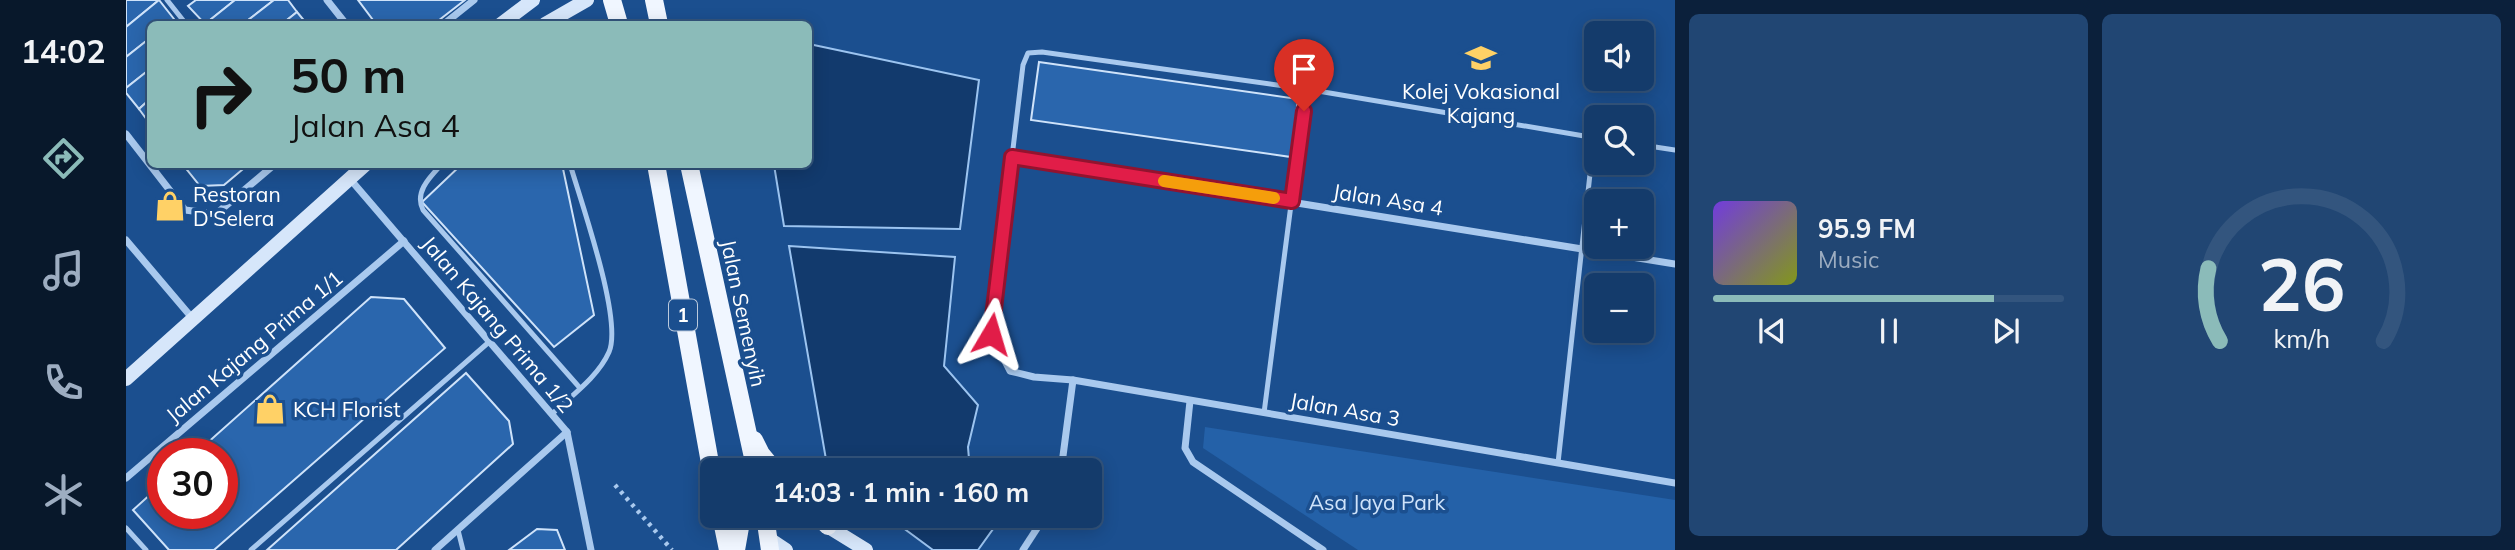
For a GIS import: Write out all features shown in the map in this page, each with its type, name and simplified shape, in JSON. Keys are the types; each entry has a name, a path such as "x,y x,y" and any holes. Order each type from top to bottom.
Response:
{"main road":[{"path":"612,0 618,21"},
{"path":"643,0 658,21"},
{"path":"654,0 659,21"},
{"name":"1","path":"657,168 710,458"},
{"name":"Jalan Semenyih","path":"690,168 753,458"},
{"path":"743,418 764,458"},
{"path":"723,528 728,550"},
{"path":"736,550 740,528"},
{"path":"754,528 769,544"}],"street":[{"path":"327,0 344,21"},
{"path":"448,21 474,0"},
{"path":"505,21 533,0"},
{"path":"550,21 587,0"},
{"path":"126,134 147,161"},
{"name":"Jalan Asa 4","path":"1012,157 1675,264"},
{"name":"Jalan Asa 3","path":"1012,157 991,334 1010,371 1675,483"},
{"path":"153,168 186,210 216,214 270,168"},
{"path":"126,379 362,168"},
{"name":"Jalan Kajang Prima 1/2","path":"350,179 567,432 591,550"},
{"path":"126,240 193,319"},
{"name":"Jalan Kajang Prima 1/1","path":"126,478 404,241"},
{"path":"1063,458 1073,380"},
{"path":"1190,401 1185,448 1193,462 1323,550"},
{"path":"435,550 567,432"},
{"path":"833,528 866,550"},
{"path":"1023,550 1037,528"},
{"path":"769,544 786,550"}],"lane":[{"path":"167,0 184,21"},
{"path":"1012,157 1023,65 1028,52 1306,89 1584,136"},
{"path":"1264,413 1306,89"},
{"path":"1654,147 1675,150"},
{"path":"439,168 424,185 420,203 424,210 580,388"},
{"path":"551,414 580,388 605,359 613,334 607,293 571,168"},
{"path":"1558,463 1590,175"},
{"path":"251,550 489,342"},
{"path":"126,528 146,550"},
{"path":"458,530 463,550"}],"path":[{"path":"615,485 672,550"}],"green space":[{"name":"Asa Jaya Park","path":"1205,427 1675,500 1675,550 1358,550 1203,448"}],"shaded area":[{"path":"812,45 979,80 960,229 784,226 774,168 812,168"},
{"path":"789,246 955,257 944,366 978,405 968,447 969,458 826,458"},
{"path":"903,528 993,529 978,550 933,550"}],"building":[{"path":"126,0 159,0 126,27"},
{"path":"159,0 174,19 147,21 147,40 126,57 126,27"},
{"path":"196,0 235,0 209,21 202,21 188,6"},
{"path":"235,0 274,0 247,21 209,21"},
{"path":"274,0 288,0 297,12 286,21 247,21"},
{"path":"358,0 465,0 438,21 374,21"},
{"path":"297,12 304,21 286,21"},
{"path":"147,40 147,71 126,88 126,57"},
{"path":"1039,62 1298,99 1291,157 1031,120"},
{"path":"147,71 147,102 139,109 126,93 126,88"},
{"path":"147,102 147,120 139,109"},
{"path":"186,168 244,168 224,185 200,186"},
{"path":"458,168 563,168 594,315 554,347 422,202"},
{"path":"371,297 404,299 445,348 214,550 169,550 150,529 238,529 238,438 213,438"},
{"path":"466,373 509,421 513,444 396,550 267,550"},
{"path":"147,497 147,526 133,510"},
{"path":"537,529 557,530 565,550 509,550"}],"slow traffic":[{"path":"1164,181 1274,198"}],"place":[{"name":"Kolej Vokasional Kajang","path":"1481,58"},
{"name":"Restoran D'Selera","path":"170,206"},
{"name":"KCH Florist","path":"270,409"}],"route":[{"path":"991,334 1012,157 1292,201 1304,111"}]}
